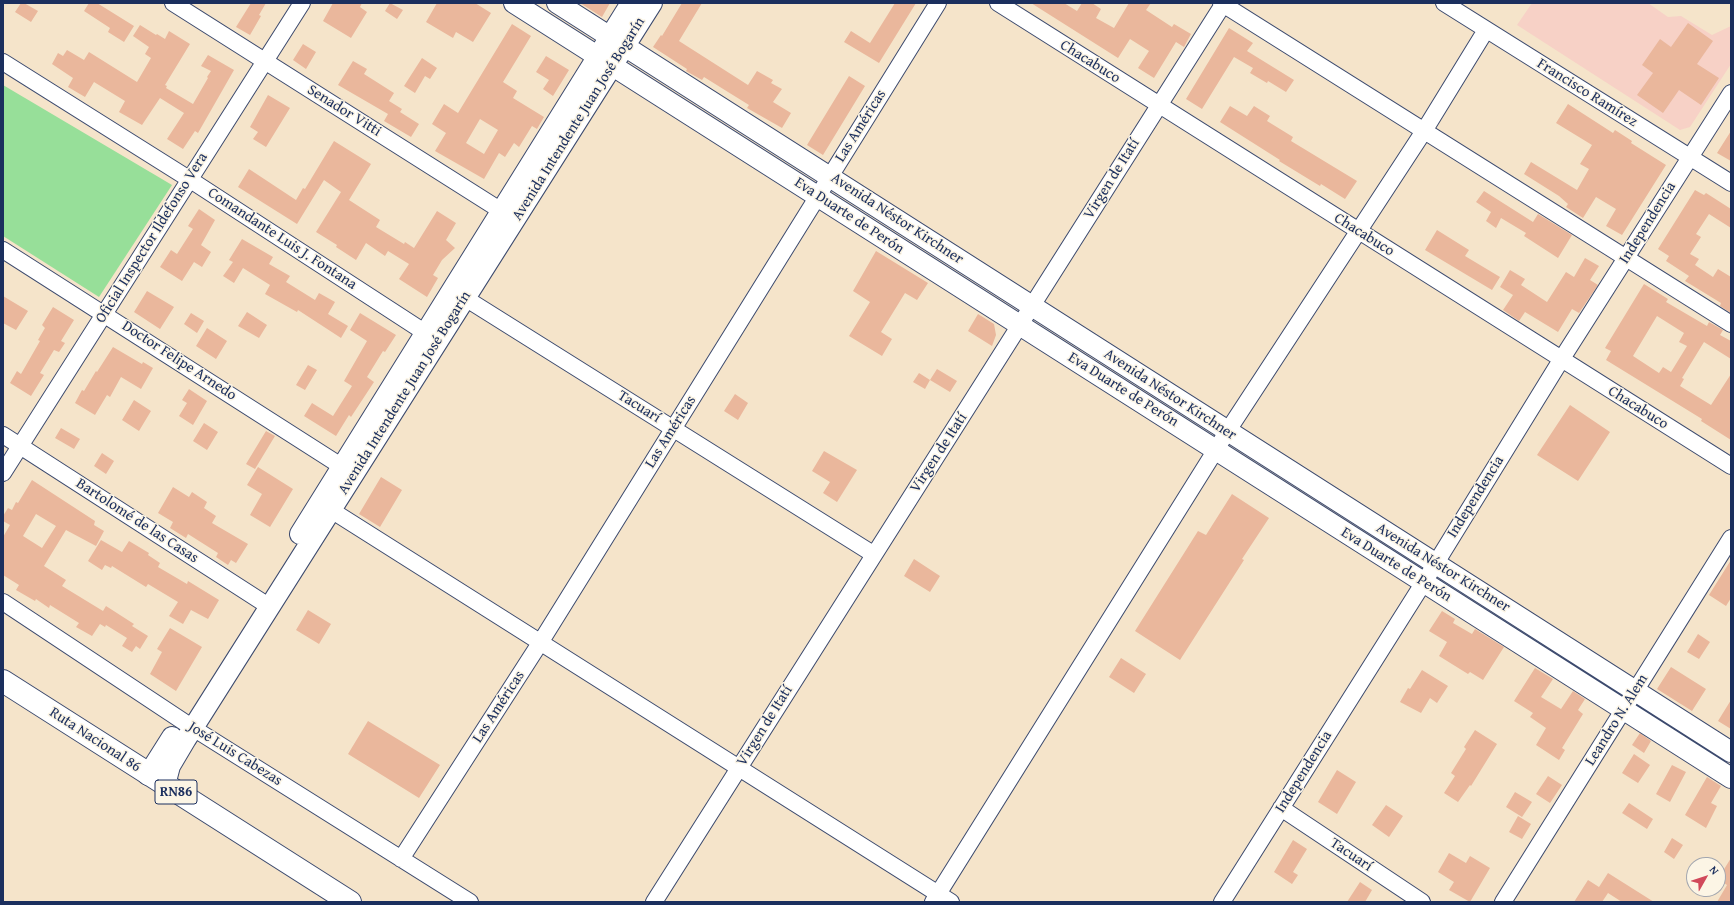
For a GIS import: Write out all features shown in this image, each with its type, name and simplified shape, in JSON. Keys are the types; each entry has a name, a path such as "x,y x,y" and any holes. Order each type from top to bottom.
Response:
{"main road":[{"name":"Ruta Nacional 86","path":"3,681 350,902"}],"street":[{"name":"Senador Vitti","path":"172,3 508,216"},
{"name":"Oficial Inspector Ildefonso Vera","path":"3,473 302,3"},
{"name":"Eva Duarte de Perón","path":"514,3 1731,778"},
{"path":"557,3 617,41"},
{"name":"Avenida Intendente Juan José Bogarín","path":"157,780 170,766 188,725 605,61 617,41 631,3"},
{"name":"Avenida Intendente Juan José Bogarín","path":"617,41 652,3"},
{"name":"Las Américas","path":"401,859 540,643 829,176 938,3"},
{"name":"Chacabuco","path":"998,3 1731,466"},
{"path":"1222,3 1731,324"},
{"name":"Virgen de Itatí","path":"654,902 873,554 971,404 1019,325 1222,3"},
{"name":"Francisco Ramírez","path":"1444,3 1731,183"},
{"path":"331,510 941,899 1216,450 1358,230 1424,131 1486,30"},
{"name":"Avenida Néstor Kirchner","path":"617,41 1731,752"},
{"name":"Comandante Luis J. Fontana","path":"3,62 189,179 432,337"},
{"name":"Independencia","path":"1222,902 1436,563 1561,360 1731,93"},
{"name":"Avenida Intendente Juan José Bogarín","path":"432,337 465,298 508,216"},
{"name":"Doctor Felipe Arnedo","path":"3,250 348,470"},
{"name":"Tacuarí","path":"465,298 873,554"},
{"name":"Bartolomé de las Casas","path":"3,435 264,603"},
{"name":"Avenida Intendente Juan José Bogarín","path":"264,603 331,510 348,470"},
{"name":"Leandro N. Alem","path":"1503,902 1731,538"},
{"name":"José Luis Cabezas","path":"3,602 188,725 470,902"},
{"name":"Tacuarí","path":"1281,808 1422,902"}],"shaded area":[{"path":"1532,3 1648,3 1668,17 1681,16 1712,35 1731,26 1731,64 1690,127 1680,130 1517,25"}],"green space":[{"path":"3,85 172,185 99,297 3,236"}],"building":[{"path":"21,3 24,3 38,11 31,22 15,12"},
{"path":"89,3 97,3 134,26 124,42 108,32 110,28 84,11"},
{"path":"251,3 266,3 259,15 261,16 250,35 236,27"},
{"path":"333,3 362,3 360,7 367,12 351,38 323,21"},
{"path":"390,3 403,10 397,19 385,11"},
{"path":"437,3 475,3 491,13 473,42 456,32 453,38 426,22"},
{"path":"580,3 610,3 602,17"},
{"path":"682,3 702,3 679,41 748,85 757,71 773,80 771,83 782,89 773,102 791,113 782,128 747,108 749,105 704,77 702,80 686,71 687,69 653,47 661,35 662,36"},
{"path":"895,3 916,3 879,63 844,42 851,31 870,43"},
{"path":"1031,3 1064,3 1077,11 1082,3 1092,3 1101,9 1096,18 1114,28 1129,3 1151,3 1146,10 1172,27 1174,24 1191,34 1184,47 1176,42 1154,78 1138,68 1149,51 1130,39 1118,58"},
{"path":"1688,23 1713,41 1697,64 1719,78 1701,105 1679,90 1663,113 1637,95 1653,73 1642,65 1660,39 1671,47"},
{"path":"512,24 531,36 503,82 517,91 513,98 544,117 537,129 532,126 519,147 514,143 505,157 499,153 484,179 435,151 446,133 432,124 444,104 458,113","holes":["480,119 498,130 484,154 466,143"]},
{"path":"140,25 165,39 169,31 190,44 165,85 167,86 166,88 193,104 211,71 201,66 208,55 234,70 198,133 195,131 183,149 167,139 184,113 160,98 142,125 119,112 125,101 94,82 85,97 68,87 73,78 52,64 58,53 63,56 67,50 84,60 89,52 137,82 151,58 145,54 149,47 133,36"},
{"path":"1229,28 1253,43 1247,51 1294,80 1286,92 1268,81 1267,83 1250,73 1253,68 1234,57 1202,109 1186,99"},
{"path":"303,44 316,52 306,69 293,60"},
{"path":"546,56 569,70 553,96 543,89 549,80 536,72"},
{"path":"422,58 437,68 430,79 425,76 415,93 404,86"},
{"path":"353,61 367,69 364,74 394,93 389,101 402,109 400,112 419,124 411,137 384,121 388,114 338,85"},
{"path":"849,76 865,86 823,155 807,145"},
{"path":"268,95 290,108 266,147 253,139 258,132 250,127"},
{"path":"1568,104 1613,133 1615,130 1632,141 1631,143 1666,165 1622,235 1606,226 1616,209 1596,197 1583,218 1566,207 1568,204 1559,196 1524,174 1531,162 1577,190 1589,169 1580,164 1592,145 1556,123"},
{"path":"1230,106 1247,116 1254,106 1270,116 1267,121 1293,137 1291,141 1357,181 1345,199 1321,184 1320,186 1279,161 1280,160 1220,122"},
{"path":"1731,131 1731,161 1717,153"},
{"path":"334,141 371,164 349,200 380,220 376,227 404,244 405,242 414,248 437,211 456,223 446,240 455,248 442,260 433,275 438,278 427,297 399,279 409,264 388,251 385,256 366,243 356,260 336,247 337,245 316,232 341,192 324,180 297,224 238,187 249,169 296,200 303,188 305,189"},
{"path":"1695,190 1704,195 1706,193 1731,209 1731,228 1709,214 1696,234 1701,237 1690,254 1699,259 1695,265 1713,277 1718,269 1731,277 1731,313 1720,306 1721,303 1685,281 1689,276 1666,261 1669,256 1658,249"},
{"path":"1484,191 1533,222 1538,214 1572,235 1558,258 1524,236 1526,233 1501,218 1496,228 1486,221 1491,212 1476,202"},
{"path":"199,209 215,220 201,245 211,252 202,267 194,262 182,281 160,267 171,250 177,254 193,229 188,226"},
{"path":"1437,230 1469,250 1465,256 1500,277 1492,290 1425,250"},
{"path":"242,239 273,257 269,264 290,276 286,282 315,300 319,293 335,302 328,314 348,326 341,338 298,310 297,312 265,294 270,285 243,268 234,283 223,276 233,262 229,260"},
{"path":"876,251 928,283 917,300 905,293 881,332 892,339 882,356 849,336 870,302 853,291"},
{"path":"1585,258 1599,266 1590,280 1598,285 1579,313 1572,309 1558,332 1525,312 1519,321 1503,310 1513,295 1500,287 1510,270 1525,279 1521,285 1547,302 1566,272 1574,277"},
{"path":"1644,284 1668,299 1666,302 1707,326 1709,322 1723,330 1720,335 1731,341 1731,359 1704,342 1682,378 1684,379 1680,386 1711,405 1731,374 1731,440 1701,421 1702,419 1606,360 1611,351 1605,348","holes":["1657,316 1684,333 1679,342 1687,346 1671,372 1663,367 1659,373 1633,356"]},
{"path":"147,291 174,307 160,329 134,312"},
{"path":"3,296 28,311 16,330 3,323"},
{"path":"53,307 74,320 61,341 65,343 59,352 54,350 40,373 44,375 31,396 10,383 17,371 21,374 40,341 38,340 45,328 42,325"},
{"path":"247,312 267,325 259,338 238,326"},
{"path":"191,313 204,321 197,333 184,324"},
{"path":"360,313 396,335 385,352 383,351 367,377 374,382 351,417 349,415 336,436 304,416 312,403 333,416 352,386 344,381 367,341 350,330"},
{"path":"978,314 994,324 996,335 992,346 968,331"},
{"path":"207,328 227,341 216,359 196,346"},
{"path":"113,347 142,364 143,362 153,368 141,389 121,377 110,397 107,395 95,415 75,403 82,390 84,391"},
{"path":"308,365 317,370 305,390 296,385"},
{"path":"937,369 957,381 950,392 930,380"},
{"path":"919,373 930,380 925,389 913,382"},
{"path":"189,389 207,401 193,425 179,416 187,403 182,400"},
{"path":"735,394 748,403 738,420 724,411"},
{"path":"134,400 151,411 139,431 122,420"},
{"path":"1570,405 1610,432 1578,481 1537,455"},
{"path":"204,423 218,432 207,450 193,441"},
{"path":"61,428 80,439 74,449 55,438"},
{"path":"266,431 275,436 255,469 246,464"},
{"path":"824,451 857,470 837,502 823,493 830,482 812,471"},
{"path":"102,453 114,461 106,474 94,466"},
{"path":"258,467 293,489 270,527 250,515 262,494 247,485"},
{"path":"381,477 402,490 380,527 359,514"},
{"path":"32,480 95,521 94,525 104,531 96,546 66,530 44,566 66,580 62,586 103,611 106,606 134,624 132,626 148,636 140,649 136,646 132,652 122,646 127,638 106,625 105,627 100,624 92,636 76,627 79,623 50,605 49,608 36,599 35,601 16,590 19,585 3,575 3,537 10,525 3,521 3,516 8,508 12,510 16,502 18,503","holes":["36,514 56,526 42,548 23,536"]},
{"path":"173,487 189,497 192,492 207,502 204,508 216,516 212,523 248,544 236,563 231,560 228,565 216,557 218,553 188,534 186,538 170,528 173,522 158,513"},
{"path":"1232,494 1269,518 1180,660 1135,631 1198,531 1206,535"},
{"path":"101,540 122,552 129,541 149,553 148,555 160,563 158,567 187,584 188,581 219,600 208,619 191,610 183,624 169,616 178,602 148,584 146,587 112,566 111,568 105,565 102,570 88,561"},
{"path":"914,559 940,576 930,592 904,576"},
{"path":"1731,560 1731,598 1726,606 1709,595"},
{"path":"308,610 331,624 319,644 296,630"},
{"path":"1442,611 1455,619 1453,623 1472,634 1475,629 1504,647 1483,680 1470,672 1468,674 1439,656 1447,642 1429,631"},
{"path":"170,628 202,647 176,691 150,674 162,652 157,649"},
{"path":"1698,634 1710,642 1699,659 1687,652"},
{"path":"1121,658 1146,674 1134,693 1109,677"},
{"path":"1671,667 1706,689 1692,711 1657,689"},
{"path":"1535,668 1553,679 1541,697 1561,709 1573,691 1585,699 1578,710 1583,714 1562,748 1565,750 1559,760 1536,745 1546,728 1530,717 1533,713 1514,701"},
{"path":"1422,670 1448,686 1437,703 1430,698 1421,713 1400,702 1408,688 1410,689"},
{"path":"1731,700 1731,729 1718,721"},
{"path":"368,721 440,765 419,798 348,754"},
{"path":"1475,730 1497,744 1471,786 1470,785 1458,802 1444,793 1455,776 1451,773 1466,749 1464,747"},
{"path":"1640,733 1651,741 1644,753 1632,745"},
{"path":"1634,754 1650,765 1638,783 1622,773"},
{"path":"1672,765 1686,772 1670,802 1656,794"},
{"path":"1337,770 1356,782 1337,814 1318,802"},
{"path":"1548,776 1562,785 1550,803 1536,794"},
{"path":"1707,777 1721,786 1711,803 1717,806 1706,828 1685,815"},
{"path":"1515,792 1532,802 1522,817 1506,807"},
{"path":"1629,803 1653,819 1647,829 1622,813"},
{"path":"1386,805 1403,816 1389,837 1372,825"},
{"path":"1518,816 1531,824 1522,839 1509,832"},
{"path":"1672,838 1683,845 1674,859 1664,852"},
{"path":"1293,840 1307,849 1293,872 1298,875 1292,884 1274,872"},
{"path":"1449,853 1466,863 1470,856 1490,868 1470,902 1449,890 1454,882 1438,872"},
{"path":"1731,858 1731,902 1717,902 1720,897 1726,897 1726,866"},
{"path":"1608,873 1654,902 1622,902 1608,893 1602,902 1574,902 1588,880 1599,887"},
{"path":"1360,882 1372,890 1365,902 1347,902"}]}
